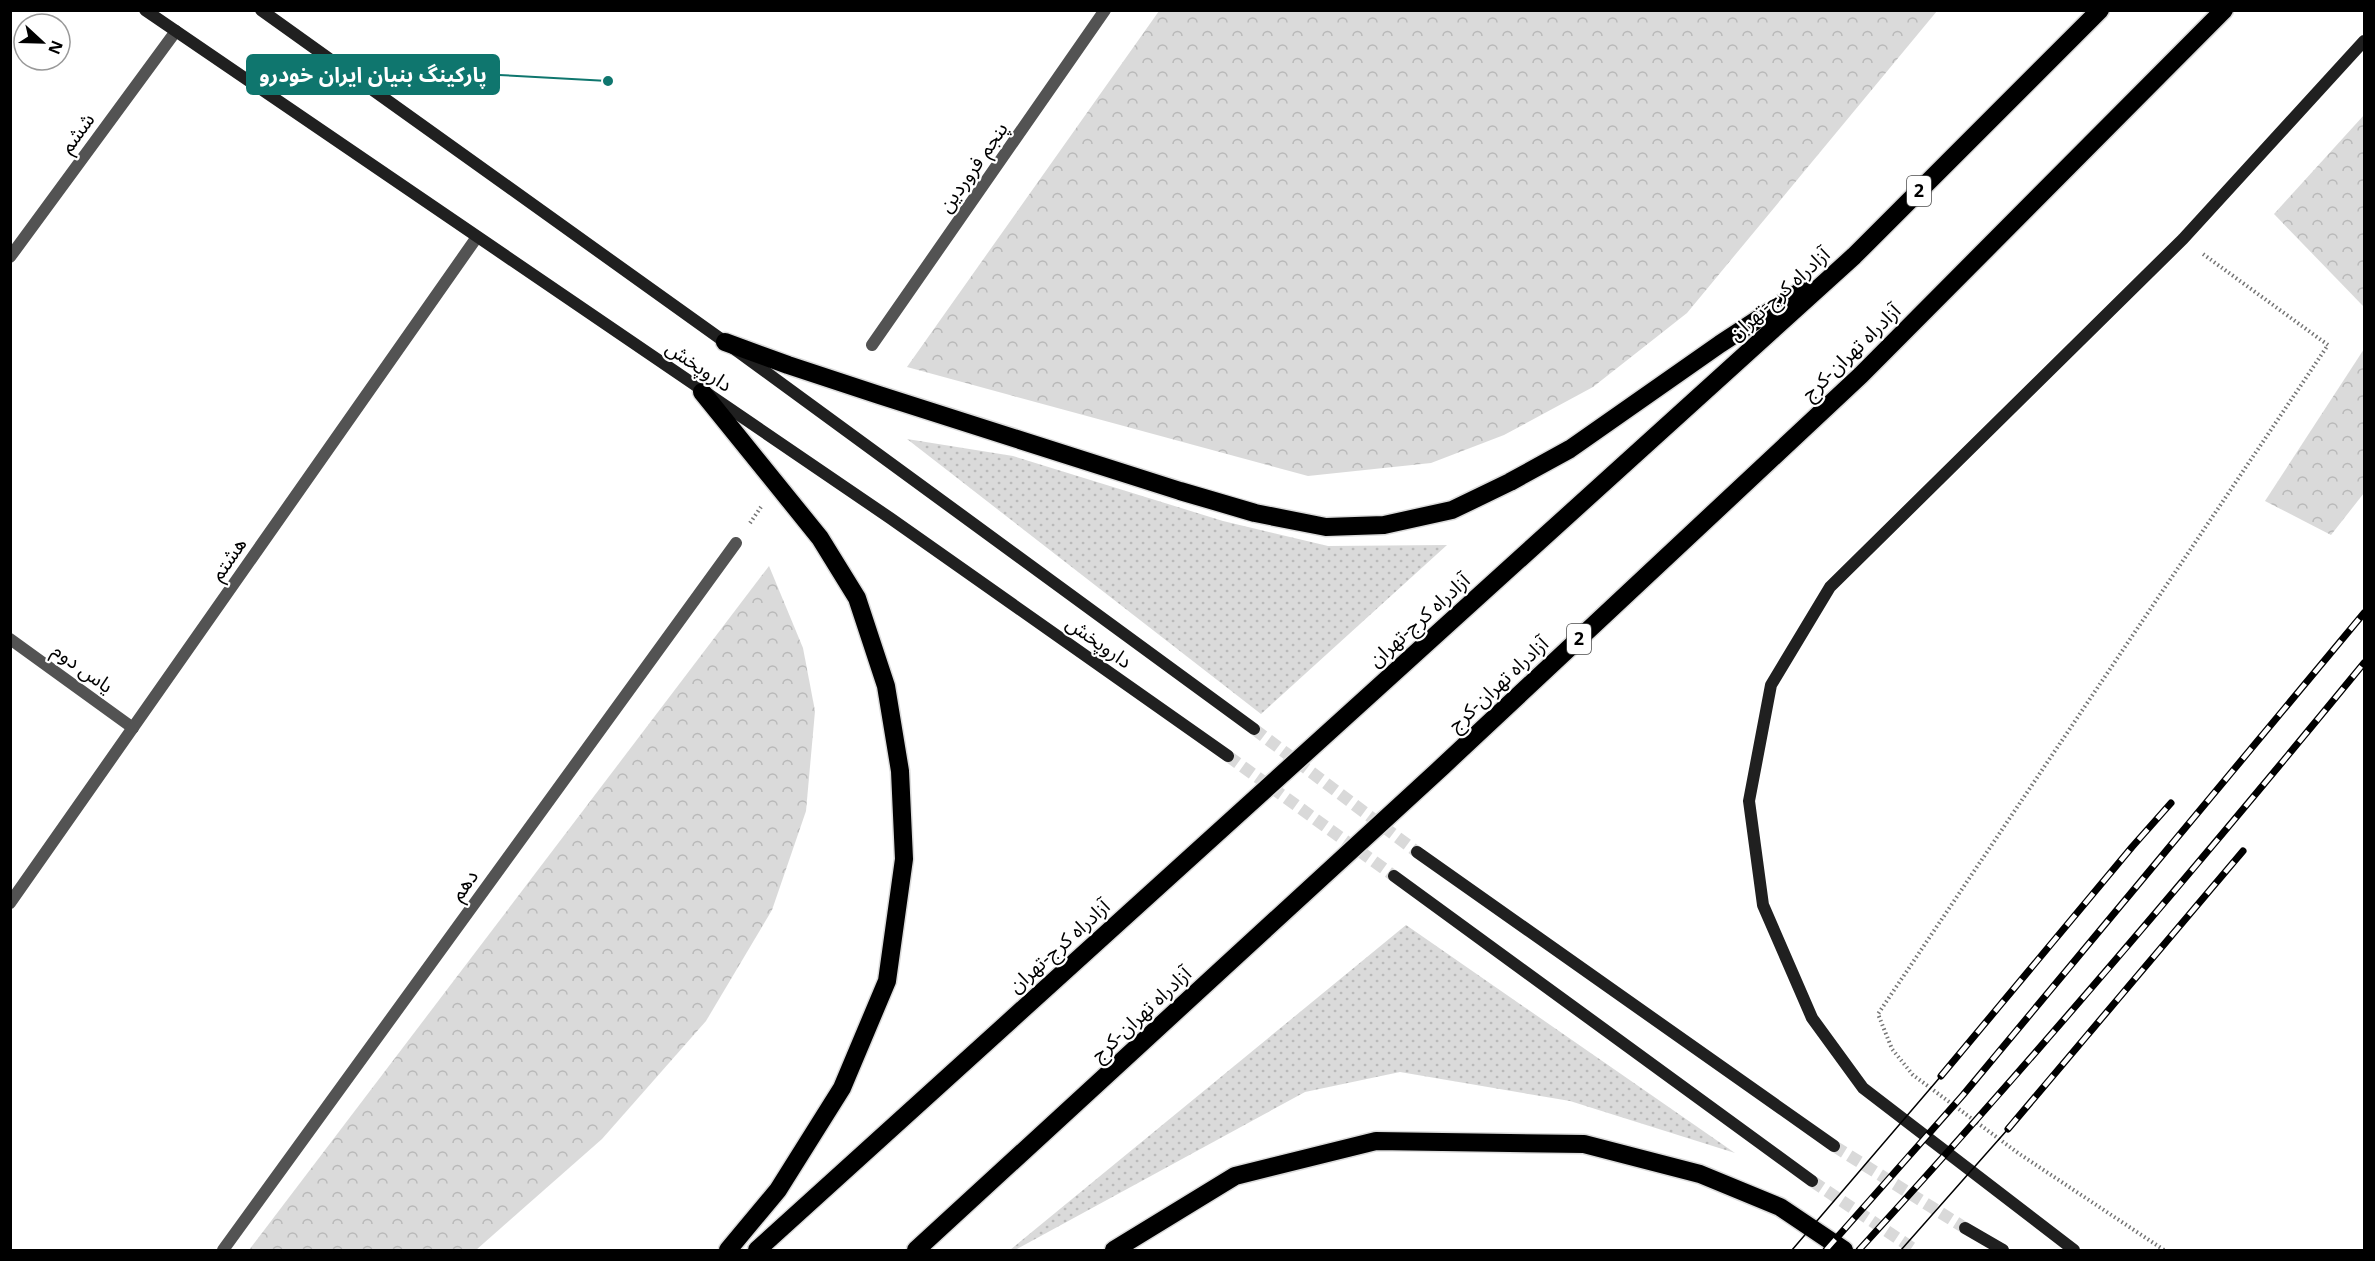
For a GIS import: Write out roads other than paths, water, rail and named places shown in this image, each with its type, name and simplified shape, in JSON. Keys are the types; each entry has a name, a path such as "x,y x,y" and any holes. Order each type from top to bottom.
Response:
{"highway":[{"name":"آزادراه کرج-تهران","path":"757,1251 1854,256 2100,10"},
{"name":"آزادراه تهران-کرج","path":"916,1251 1443,766 1861,375 2224,10"},
{"path":"725,342 856,388 1255,513 1326,527 1383,525 1452,510 1510,482 1569,449 1720,344 1854,256"},
{"path":"702,392 820,538 857,598 886,686 900,771 904,858 887,981 842,1088 778,1190 728,1251"},
{"path":"1114,1251 1235,1176 1376,1141 1584,1144 1700,1174 1780,1207 1844,1251"}],"street":[{"name":"داروپخش","path":"145,10 702,392 890,518 1228,756"},
{"name":"داروپخش","path":"261,10 725,342 1254,729"},
{"name":"پنجم فروردین","path":"872,345 1105,10"},
{"name":"ششم","path":"10,257 176,31"},
{"path":"2074,1251 1863,1088 1812,1018 1762,905 1749,801 1771,685 1830,587 2183,239 2364,41"},
{"name":"هشتم","path":"10,903 477,237"},
{"name":"دهم","path":"223,1251 736,543"},
{"name":"یاس دوم","path":"10,639 133,728"},
{"path":"1417,852 1834,1146"},
{"path":"1394,876 1812,1181"},
{"path":"1965,1228 2002,1251"}],"tunnel":[{"path":"1254,729 1417,852"},
{"path":"1228,756 1394,876"},
{"path":"1834,1146 1965,1228"},
{"path":"1812,1181 1915,1250"}],"tram line":[{"path":"1792,1250 1941,1076"},
{"path":"1901,1250 2008,1129"}],"railway":[{"path":"1826,1250 1963,1095 2364,613"},
{"path":"1859,1250 2115,960 2364,663"},
{"path":"1941,1076 2171,803"},
{"path":"2008,1129 2243,851"}],"place":[{"name":"پارکینگ بنیان ایران خودرو","path":"608,81"}]}
